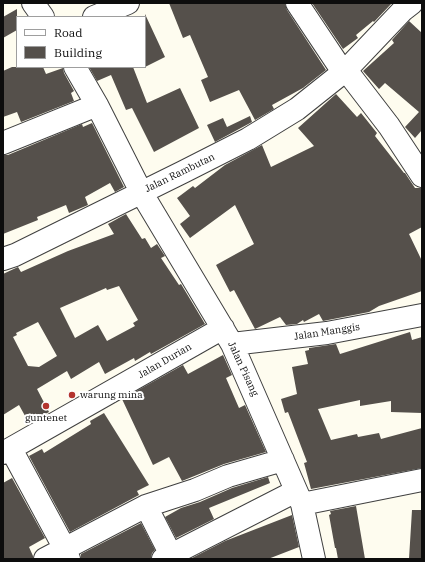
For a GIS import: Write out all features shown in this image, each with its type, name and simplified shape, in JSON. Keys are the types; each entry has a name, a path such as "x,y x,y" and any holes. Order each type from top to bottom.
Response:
{"street":[{"path":"33,3 42,16"},
{"path":"96,16 128,3"},
{"path":"297,3 345,71 389,126 422,176"},
{"name":"Jalan Rambutan","path":"3,259 15,255 248,139 297,109 345,71 403,10 412,3"},
{"name":"Jalan Pisang","path":"76,68 97,105 141,192 228,336 299,498 314,559"},
{"path":"3,143 97,105"},
{"name":"Jalan Manggis","path":"228,336 327,333 422,315"},
{"name":"Jalan Durian","path":"7,451 228,336"},
{"path":"7,451 67,554"},
{"path":"45,559 67,554 146,506 195,490 228,476 283,460"},
{"path":"146,506 169,558 299,498 422,480"}],"building":[{"path":"169,3 285,3 287,10 326,70 303,88 272,105 274,109 255,120 239,90 210,102 201,80 208,77 190,35 183,38"},
{"path":"312,3 392,3 374,22 373,21 356,35 358,38 343,49"},
{"path":"17,9 16,31 3,38 3,17"},
{"path":"146,16 165,57 146,66"},
{"path":"409,21 422,33 422,130 415,138 405,127 419,112 385,83 379,89 363,71 394,43 392,40"},
{"path":"12,67 43,68 46,74 63,68 64,73 74,91 71,93 74,101 21,122 17,112 3,117 3,71"},
{"path":"90,68 133,68 147,103 180,88 199,128 154,152 132,108 126,110 111,75 97,81"},
{"path":"336,94 357,117 361,113 377,133 375,136 405,173 415,188 422,188 422,227 409,234 422,261 422,291 379,306 369,312 323,321 319,314 304,322 303,320 297,324 286,325 280,317 255,329 234,290 230,292 216,265 254,244 235,205 190,238 180,224 190,216 177,198 193,186 195,188 225,165 262,145 271,167 314,146 298,128"},
{"path":"250,116 252,122 215,142 207,125 223,118 227,127"},
{"path":"92,123 124,187 115,192 110,183 85,197 88,205 69,213 66,205 37,217 38,220 3,234 3,155 8,155 82,124 83,127"},
{"path":"126,214 142,239 145,238 151,248 157,244 165,256 161,258 179,285 181,284 205,324 151,354 150,352 135,361 134,358 105,374 99,362 71,379 67,371 37,389 49,412 29,423 19,405 3,415 3,274 18,267 21,272 68,251 114,234 108,224","holes":["119,286 138,320 133,323 135,326 107,341 98,325 75,338 60,308 106,288 107,290","38,322 57,356 39,367 28,366 13,337 17,335 16,333"]},
{"path":"410,332 412,340 422,337 422,413 391,412 391,401 360,406 360,400 318,409 331,440 357,434 358,437 379,433 381,439 422,428 422,468 311,489 304,463 307,462 288,412 285,413 281,399 297,394 292,367 308,364 305,351 309,350 309,348 336,344 340,354"},
{"path":"223,355 232,375 226,378 239,408 245,405 266,452 224,464 182,481 169,457 153,465 122,399 183,365 188,374"},
{"path":"104,413 149,485 137,491 139,495 70,532 29,456 42,449 44,453 91,424 90,421"},
{"path":"268,477 270,483 209,508 214,519 176,538 165,517 181,508 200,502 232,488"},
{"path":"12,478 45,538 29,547 33,559 3,559 3,483"},
{"path":"356,506 365,559 338,559 329,515 331,514 330,511"},
{"path":"412,510 422,510 422,559 409,559"},
{"path":"292,515 299,547 268,559 190,559 225,541"},
{"path":"141,523 155,550 152,553 151,559 81,559 81,554"}],"place":[{"name":"warung mina","path":"72,395"},
{"name":"guntenet","path":"46,406"}]}
